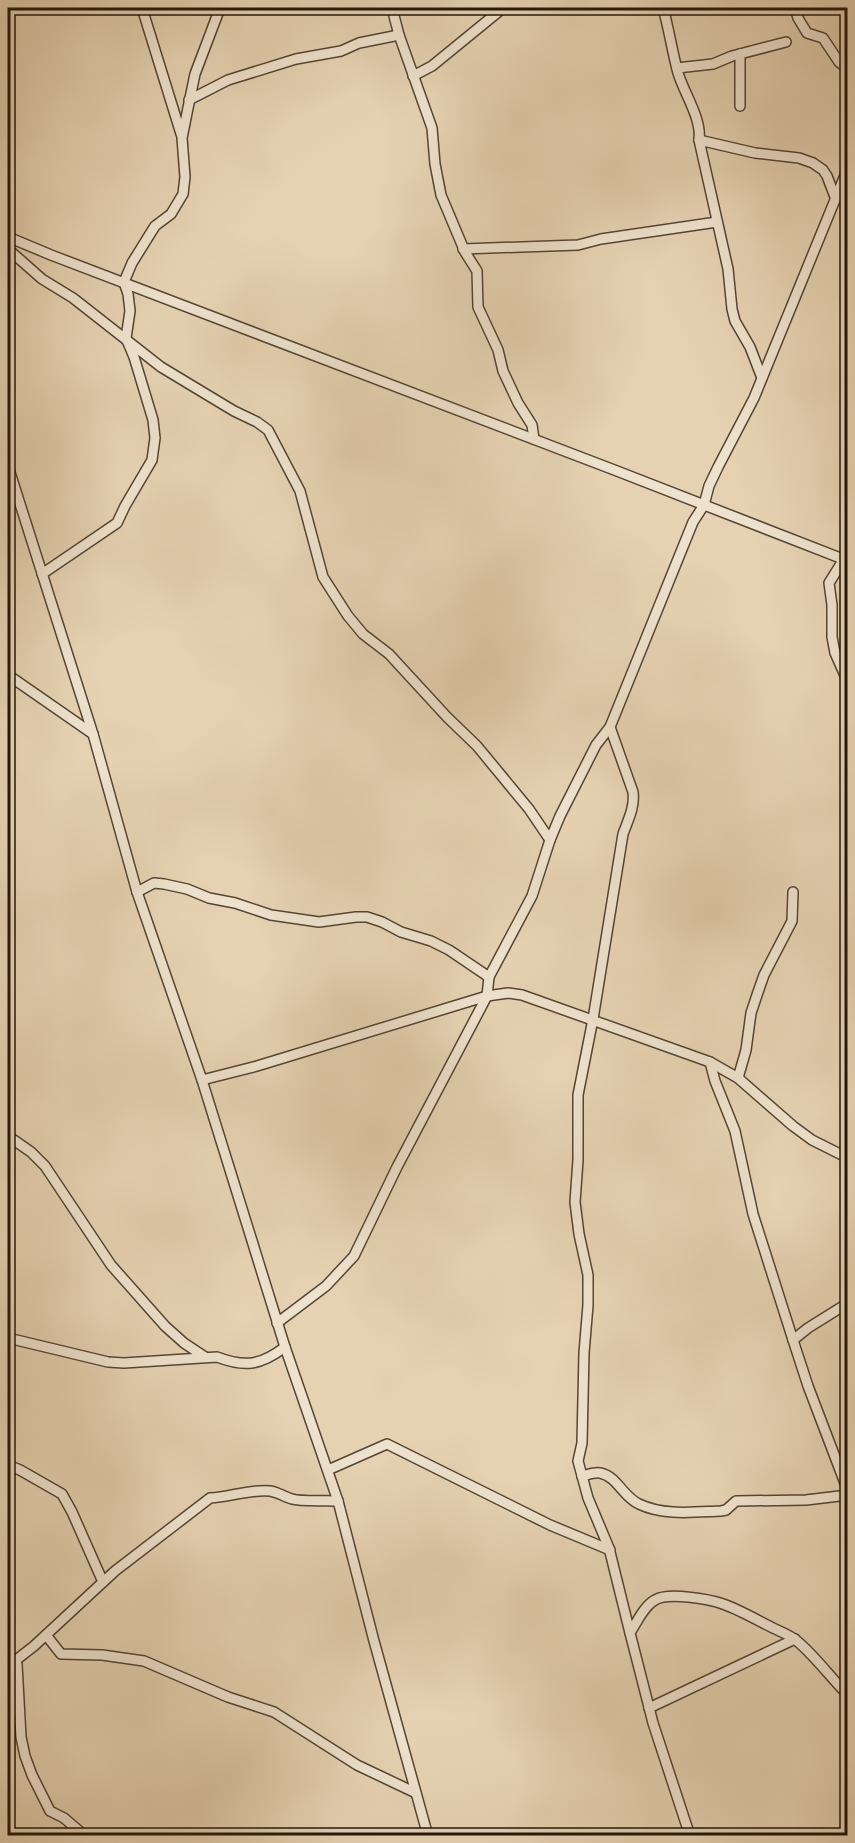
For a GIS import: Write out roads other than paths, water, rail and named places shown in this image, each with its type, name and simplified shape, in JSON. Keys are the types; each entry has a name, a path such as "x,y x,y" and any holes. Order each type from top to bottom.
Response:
{"street":[{"path":"42,574 117,523 152,460 155,438 153,420 126,338 130,311 124,282 132,263 156,226 171,214 183,194 185,177 182,138 142,8"},
{"path":"182,138 195,74 220,8"},
{"path":"392,8 399,35 432,128 435,164 441,195 463,249 477,271 478,307 498,350 503,371 518,403 532,425 534,439"},
{"path":"413,76 432,66 503,8"},
{"path":"663,8 677,68 691,102 700,135 699,141 728,269 735,321 750,347 762,378"},
{"path":"795,8 807,33 823,38 839,62 848,69"},
{"path":"189,100 228,80 296,59 341,51 359,43 399,35"},
{"path":"677,68 713,64 786,42"},
{"path":"740,54 740,106"},
{"path":"699,141 755,153 799,158 813,163 823,170 836,197"},
{"path":"278,1323 326,1286 354,1256 487,996 489,977 531,896 550,840 596,745 610,727 689,532 704,505 714,477 762,378 848,168"},
{"path":"463,249 578,245 601,239 717,222"},
{"path":"8,237 846,560 829,583 835,653 848,682"},
{"path":"8,249 42,279 74,298 160,367 268,430 300,491 323,577 348,616 363,634 389,654 477,746 529,809 550,840"},
{"path":"8,466 93,734 137,892 202,1080 285,1347 338,1501 428,1836"},
{"path":"8,675 93,734"},
{"path":"610,727 634,800 623,834 593,1019 578,1095 578,1160 575,1202 588,1275 582,1443 578,1461 588,1498 610,1550 649,1708 690,1836"},
{"path":"137,892 154,883 164,884 271,915 319,922 367,917 401,932 431,941 489,977"},
{"path":"738,1078 757,994 764,975 792,921 793,892"},
{"path":"202,1080 257,1066 487,996 508,993 522,995 593,1019 710,1062 738,1078 812,1140 848,1158"},
{"path":"582,1476 599,1472 613,1479 627,1496 639,1504 663,1512 721,1511 736,1502 806,1500 848,1493 793,1340 753,1214 735,1131 710,1062"},
{"path":"8,1136 31,1152 45,1166 111,1265 165,1326 204,1357"},
{"path":"793,1340 848,1303"},
{"path":"8,1338 108,1362 124,1363 218,1356 230,1362 250,1364 270,1359 285,1347"},
{"path":"328,1470 387,1444 550,1525 610,1550"},
{"path":"8,1465 62,1494 103,1582"},
{"path":"9,1665 46,1635 115,1571 210,1498 270,1491 291,1499 338,1501"},
{"path":"630,1633 652,1601 659,1598 698,1599 722,1604 795,1639 816,1658 848,1695"},
{"path":"46,1635 61,1654 102,1655 144,1661 228,1697 274,1712 357,1765 416,1793"},
{"path":"649,1708 795,1639"},
{"path":"9,1665 13,1662 17,1664 21,1737 32,1775 50,1811 64,1818 85,1836"}]}
